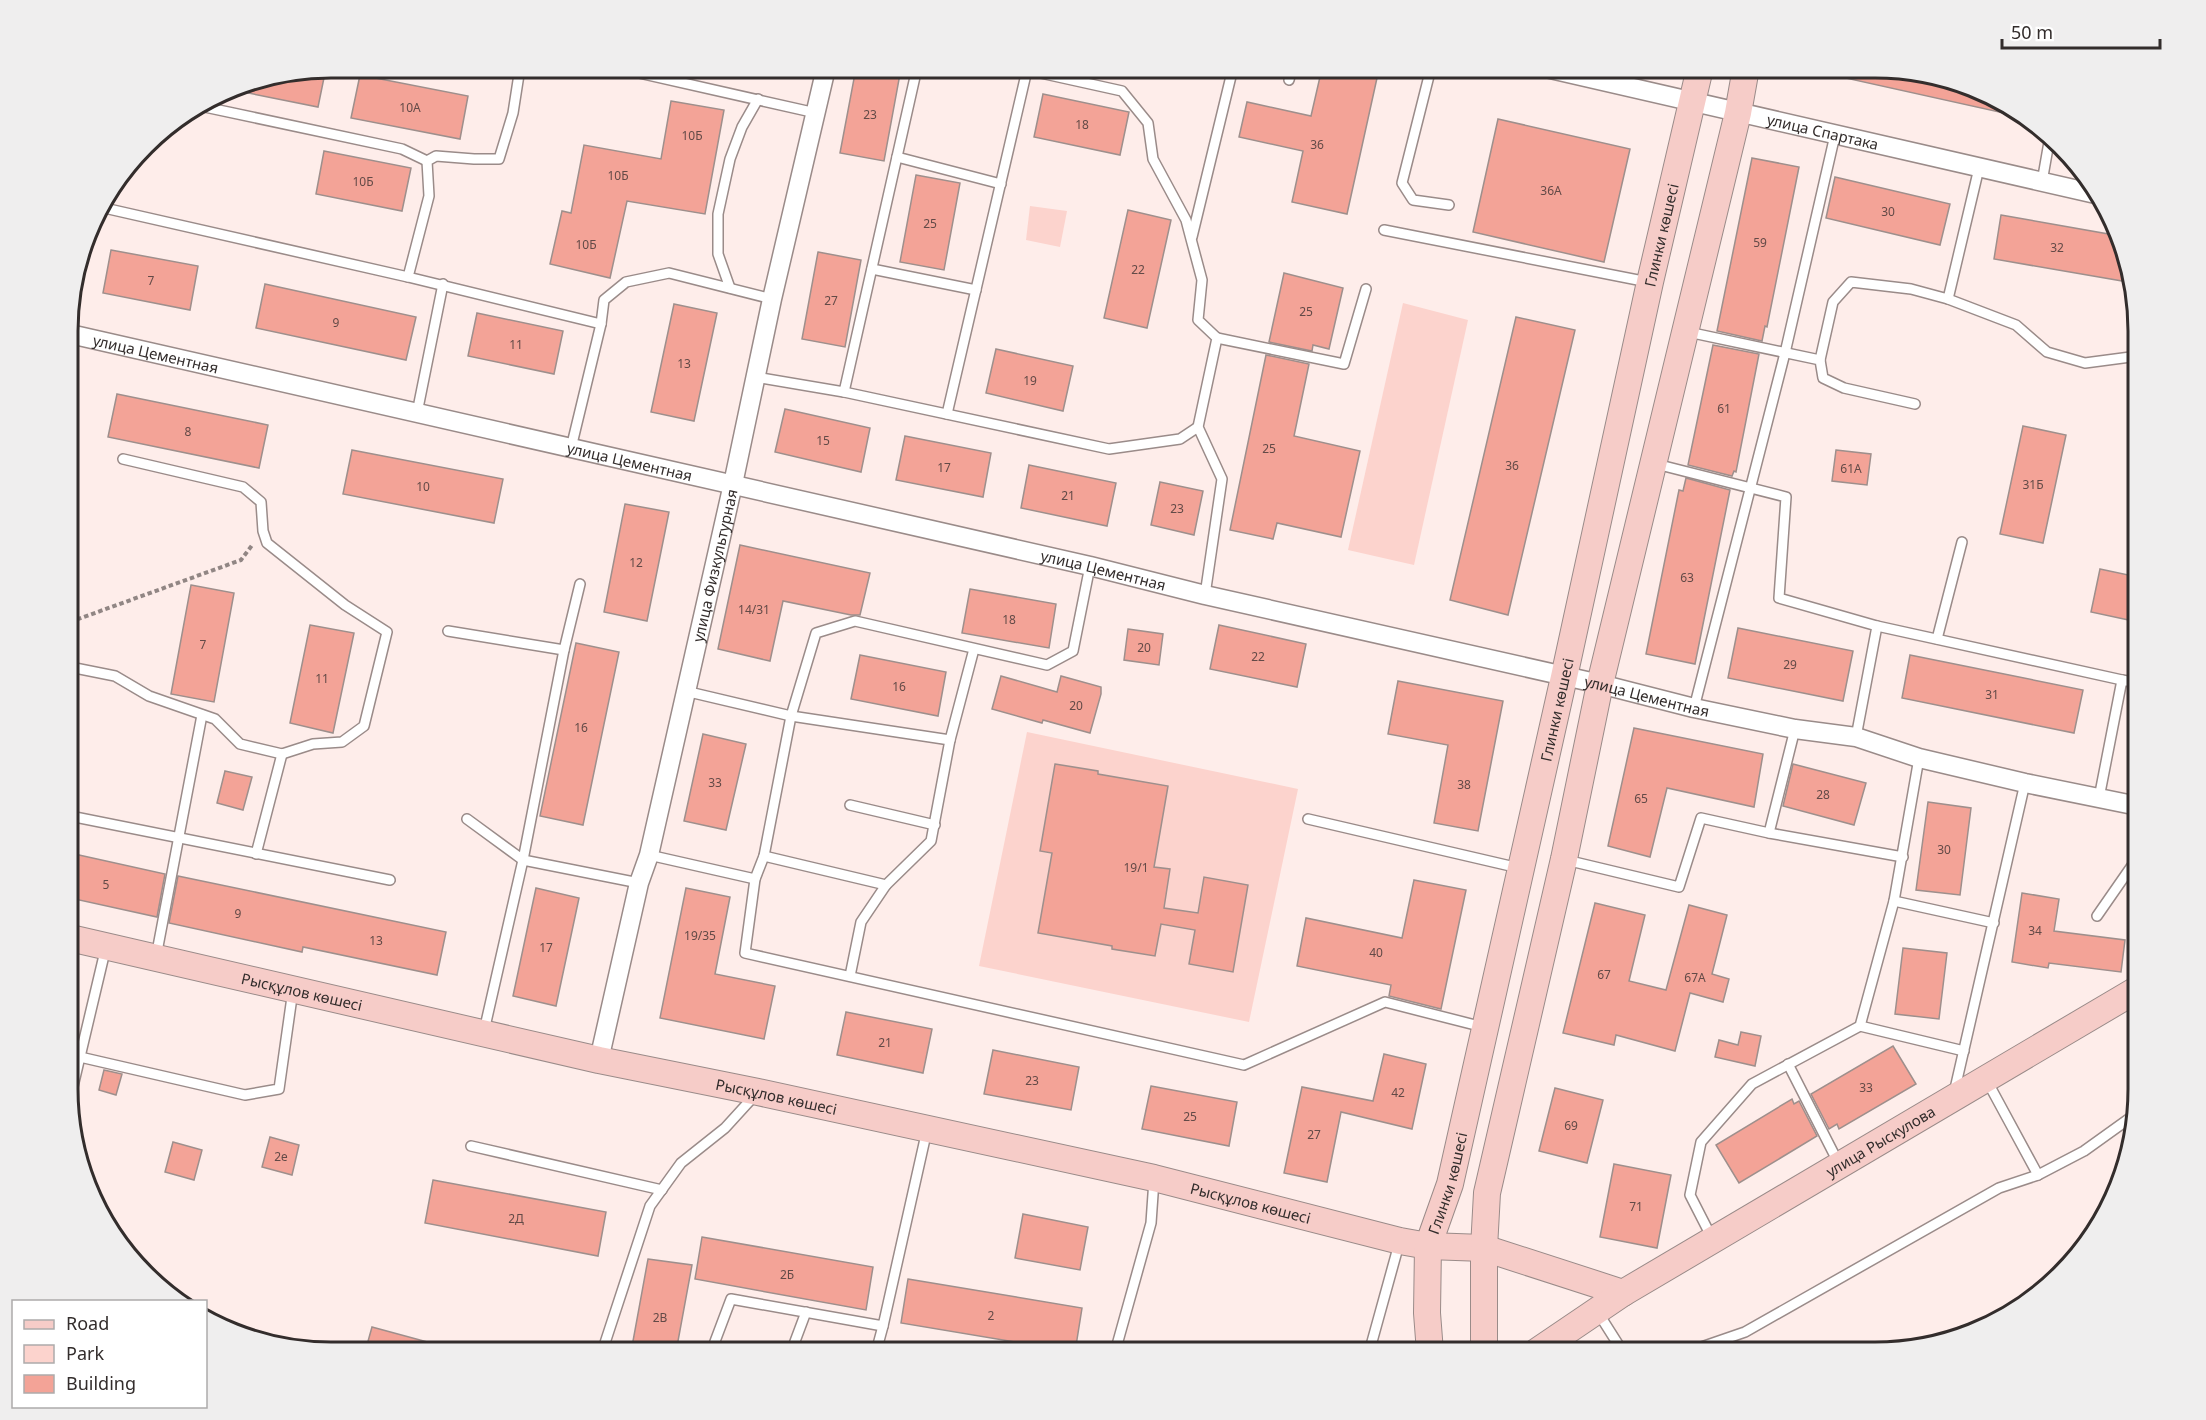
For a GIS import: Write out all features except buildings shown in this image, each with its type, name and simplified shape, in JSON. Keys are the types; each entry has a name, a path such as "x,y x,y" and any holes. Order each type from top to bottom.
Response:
{"main road":[{"name":"Глинки көшесі","path":"1429,1342 1427,1313 1428,1246 1450,1184 1650,282 1698,78"},
{"path":"1484,1342 1484,1248 1487,1193 1564,859 1600,684 1738,113 1744,78"},
{"name":"Рысқұлов көшесі","path":"78,940 599,1060 1154,1178 1400,1240 1428,1246 1484,1248"},
{"name":"улица Рыскулова","path":"1550,1342 1623,1293 2128,995"},
{"path":"1484,1248 1623,1293"}],"street":[{"name":"улица Физкультурная","path":"599,1060 639,883 649,855 824,78"},
{"name":"улица Спартака","path":"1590,78 2086,192"},
{"name":"улица Цементная","path":"78,335 1090,566 1204,595 1600,684 1694,708 1795,729 1856,737 1918,758 2128,804"}],"lane":[{"path":"427,161 436,156 499,159 513,113 517,78"},
{"path":"662,78 816,113"},
{"path":"844,392 915,78"},
{"path":"947,414 1024,78"},
{"path":"1065,78 1122,91 1148,123 1153,159 1186,220 1202,280 1198,320 1217,338 1344,364 1366,290"},
{"path":"1191,239 1231,78"},
{"path":"1428,78 1402,183 1413,200 1449,205"},
{"path":"730,288 718,254 718,214 730,159 742,128 758,99"},
{"path":"211,108 402,149 427,161"},
{"path":"1694,708 1785,353 1835,135"},
{"path":"2042,182 2048,147"},
{"path":"897,157 1001,184"},
{"path":"408,277 429,196 427,161"},
{"path":"1948,299 1979,168"},
{"path":"109,209 442,284 601,324"},
{"path":"1384,230 1650,282"},
{"path":"872,269 976,290"},
{"path":"571,448 601,324 604,300 626,282 669,273 772,300"},
{"path":"1915,404 1844,388 1823,378 1820,360 1833,303 1851,282 1911,289 1948,299 2016,325 2047,352 2085,363 2128,357"},
{"path":"417,413 442,284"},
{"path":"1685,331 1820,360"},
{"path":"1204,595 1222,479 1198,428 1217,338"},
{"path":"755,377 844,392 1109,449 1180,438 1198,428"},
{"path":"78,669 115,676 149,696 215,719 240,744 282,754 313,744 342,742 364,726 387,632 345,605 267,543 262,531 261,502 243,487 123,459"},
{"path":"1653,464 1786,497 1779,598 1876,626 2128,681"},
{"path":"1937,639 1962,542"},
{"path":"1090,566 1073,651 1047,666 855,621 816,633 791,716 764,856 755,879 745,953 1244,1065 1385,1002 1485,1027"},
{"path":"483,1033 523,860 564,650 580,584"},
{"path":"1856,737 1876,626"},
{"path":"448,631 564,650"},
{"path":"850,976 861,922 886,885 931,841 950,740 974,649"},
{"path":"2099,798 2122,680"},
{"path":"685,691 791,716 950,740"},
{"path":"156,957 201,715"},
{"path":"1769,833 1795,729"},
{"path":"256,854 282,754"},
{"path":"1860,1026 1903,856 1918,758"},
{"path":"1953,1098 2025,783"},
{"path":"850,805 935,825"},
{"path":"78,818 390,880"},
{"path":"1564,859 1679,887 1701,818 1769,833 1903,856"},
{"path":"467,819 523,860 639,883"},
{"path":"1308,819 1521,869"},
{"path":"649,855 755,879"},
{"path":"764,856 886,885"},
{"path":"2097,916 2128,871"},
{"path":"1893,902 1994,923"},
{"path":"78,1065 106,946"},
{"path":"80,1057 245,1095 279,1089 294,989"},
{"path":"1713,1240 1690,1195 1701,1142 1752,1084 1860,1026 1964,1051"},
{"path":"1788,1064 1840,1165"},
{"path":"1986,1079 2038,1175"},
{"path":"605,1342 650,1206 681,1163 725,1128 758,1092"},
{"path":"1716,1342 1745,1332 1998,1188 2038,1175 2084,1151 2126,1121"},
{"path":"879,1342 927,1128"},
{"path":"471,1146 662,1190"},
{"path":"1118,1342 1151,1223 1154,1178"},
{"path":"1372,1342 1400,1240"},
{"path":"715,1342 732,1299 883,1326"},
{"path":"1596,1310 1617,1342"},
{"path":"795,1342 806,1312"}],"path":[{"path":"78,619 241,560 262,531"}],"green space":[{"path":"1030,206 1067,211 1060,247 1026,240"},
{"path":"1403,303 1468,320 1414,565 1348,550"},
{"path":"1027,732 1298,789 1249,1022 979,966"}]}
